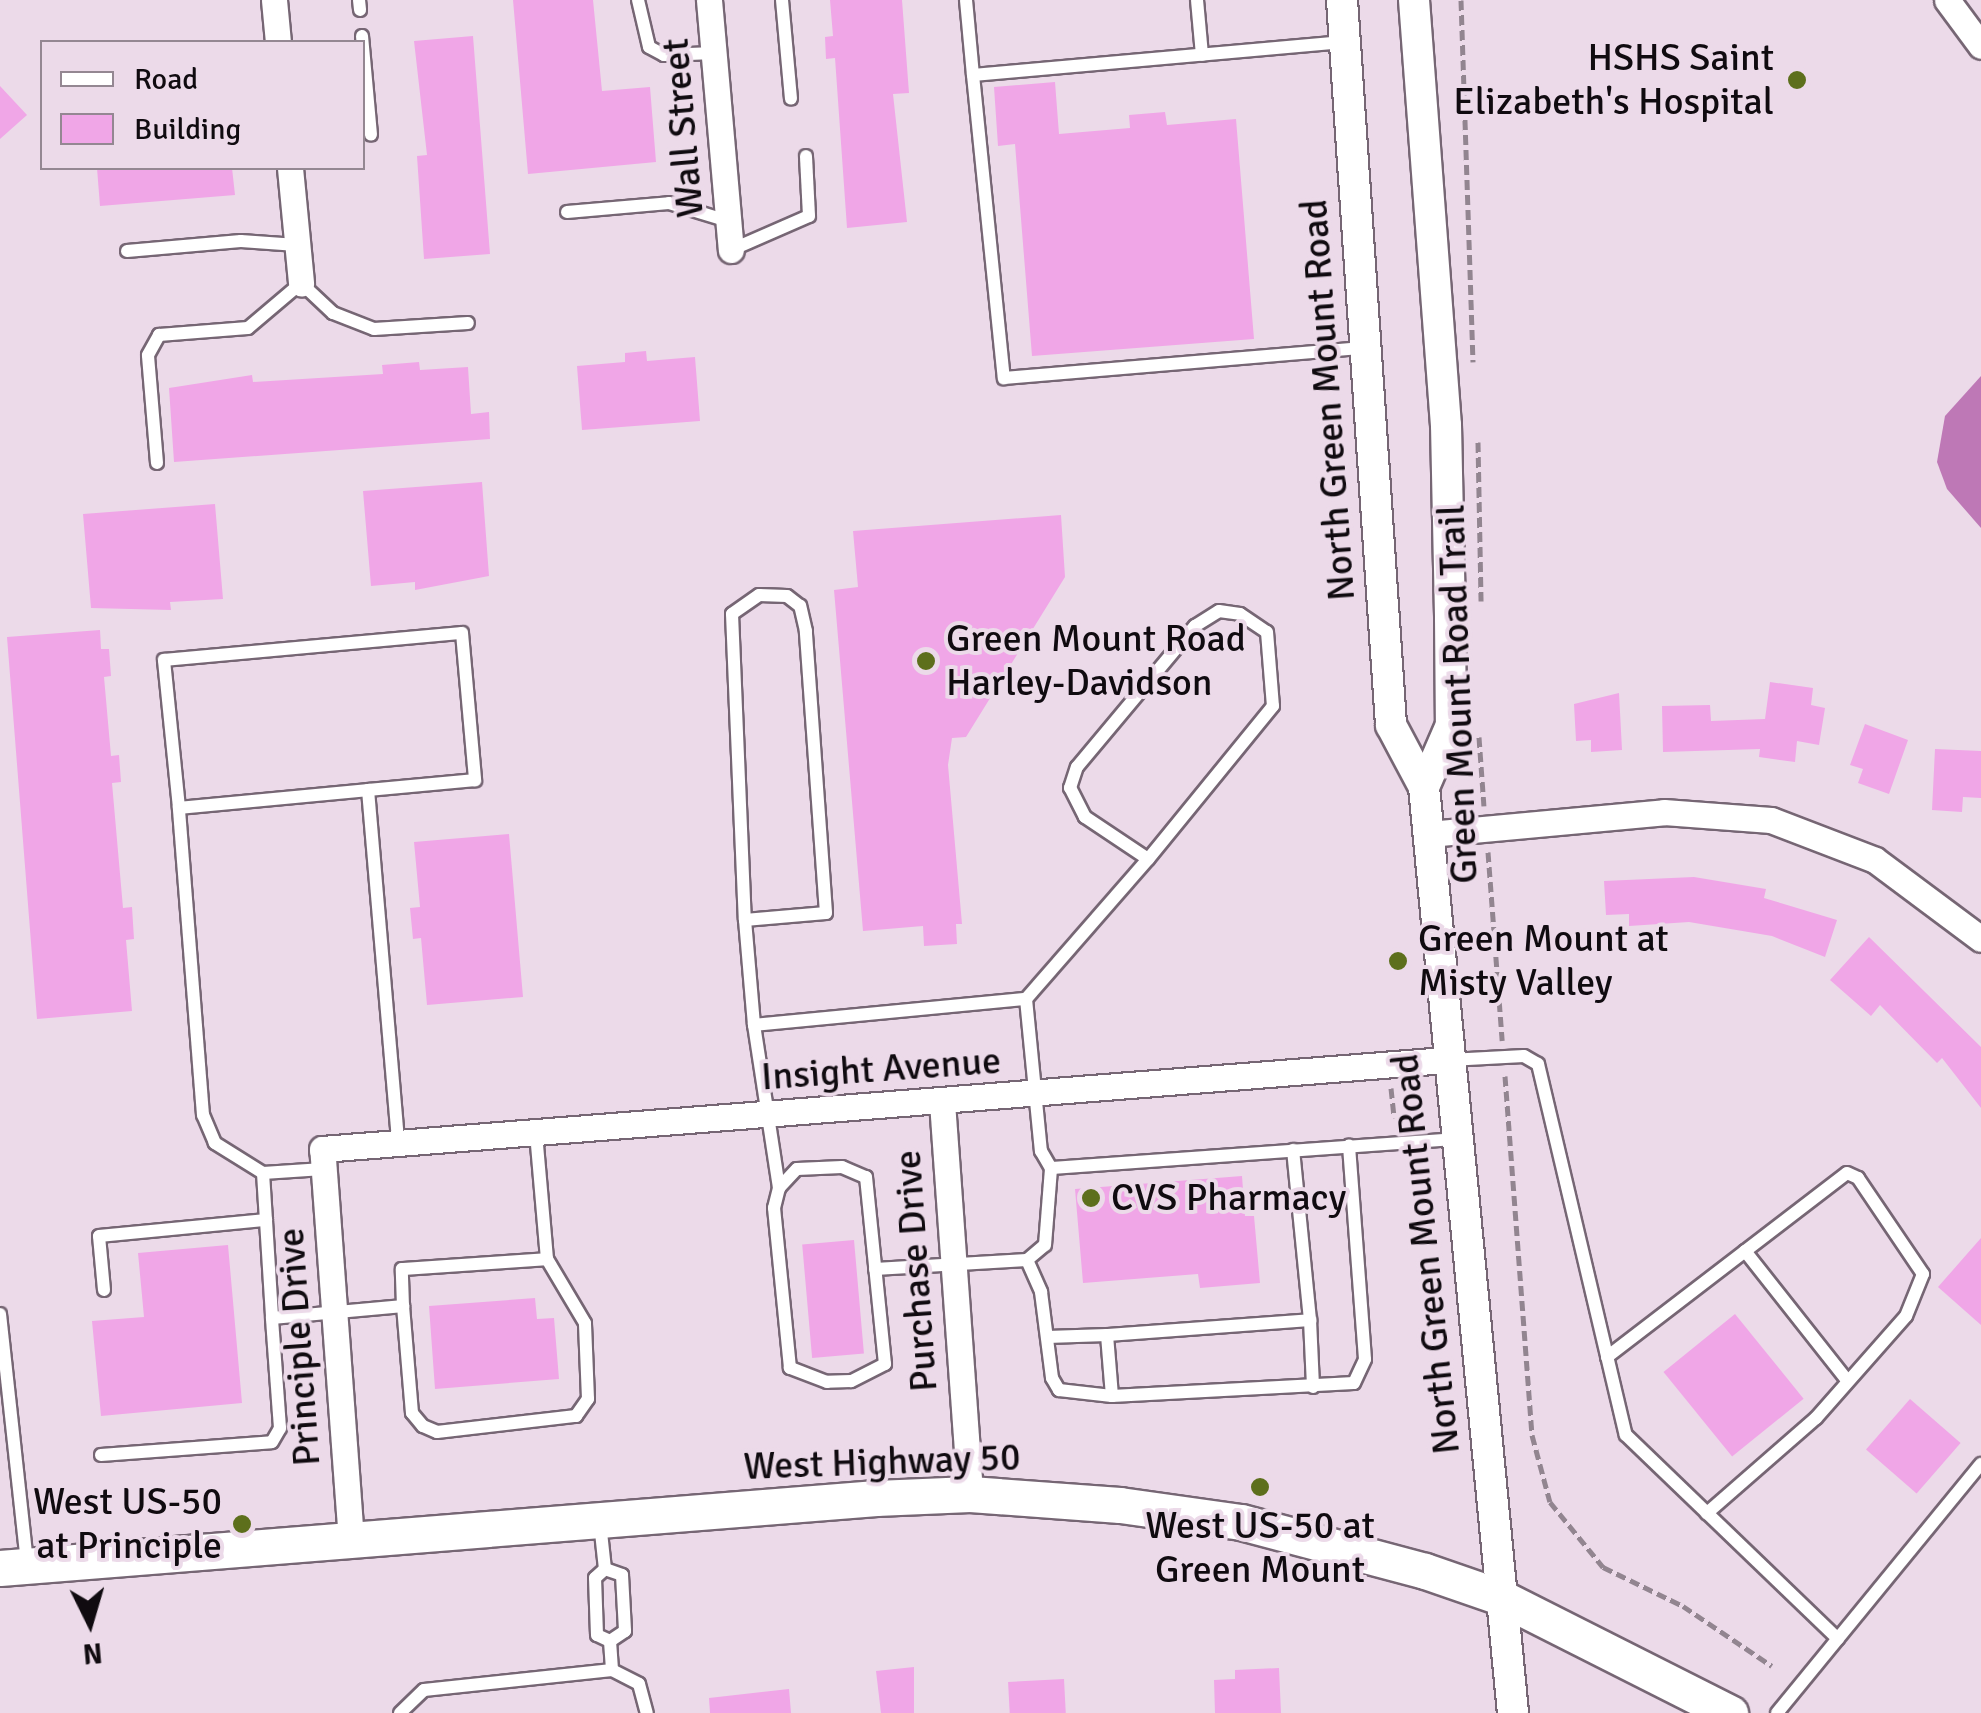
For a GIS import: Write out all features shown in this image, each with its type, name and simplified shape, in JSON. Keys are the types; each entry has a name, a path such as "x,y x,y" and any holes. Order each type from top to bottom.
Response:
{"main road":[{"name":"West Highway 50","path":"14,1567 970,1494 1120,1505 1241,1522 1338,1544 1500,1597 1730,1713"}],"street":[{"path":"274,0 278,40"},
{"name":"Wall Street","path":"709,0 731,250"},
{"name":"North Green Mount Road","path":"1342,0 1391,724 1424,788 1446,1060 1513,1713"},
{"name":"North Green Mount Road","path":"1414,0 1446,425 1450,618 1451,725 1424,788"},
{"path":"1947,0 1981,46"},
{"path":"290,170 301,282"},
{"path":"1429,834 1664,812 1771,820 1875,860 1977,925"},
{"name":"Insight Avenue","path":"323,1159 398,1143 1446,1060"},
{"name":"Purchase Drive","path":"942,1102 970,1494"},
{"name":"Principle Drive","path":"323,1159 351,1540"}],"lane":[{"path":"638,0 649,48 664,55 714,53"},
{"path":"782,0 791,100"},
{"path":"966,0 1004,378 1364,348"},
{"path":"1197,0 1202,55"},
{"path":"362,36 362,40"},
{"path":"973,75 1344,42"},
{"path":"365,86 371,135"},
{"path":"731,250 809,216 806,156"},
{"path":"567,212 669,203 728,221"},
{"path":"127,251 242,241 298,245"},
{"path":"157,463 148,355 152,340 248,328 301,282 333,312 374,330 468,322"},
{"path":"745,920 826,913 806,631 800,606 787,596 759,595 732,614 745,920 763,1116 779,1188 774,1208 790,1368 828,1382 850,1381 885,1364 866,1178 842,1166 797,1169 779,1188"},
{"path":"754,1025 1026,998 1148,859 1273,706 1266,632 1240,614 1218,611 1195,626 1078,767 1070,788 1085,816 1148,859"},
{"path":"179,808 475,780 462,633 164,660 203,1115 216,1143 263,1173 323,1159"},
{"path":"368,790 398,1143"},
{"path":"875,1269 1027,1260 1046,1244 1051,1168 1041,1150 1026,998"},
{"path":"1446,1060 1524,1056 1538,1064 1626,1435 1838,1639"},
{"path":"536,1133 547,1259 585,1323 588,1400 562,1422 437,1432 422,1426 412,1414 402,1270 547,1259"},
{"path":"1051,1168 1455,1139"},
{"path":"1027,1260 1041,1292 1059,1390 1112,1396 1334,1387 1362,1376 1365,1359 1349,1146"},
{"path":"1292,1150 1310,1320 1312,1388"},
{"path":"102,1456 272,1442 280,1428 263,1173"},
{"path":"1607,1358 1745,1250 1854,1173 1923,1282 1906,1316 1816,1418 1706,1513"},
{"path":"104,1290 99,1236 266,1220"},
{"path":"1745,1250 1848,1380"},
{"path":"272,1318 403,1306"},
{"path":"0,1314 14,1567"},
{"path":"1047,1338 1310,1320"},
{"path":"1107,1335 1112,1396"},
{"path":"1778,1713 1981,1464"},
{"path":"600,1521 606,1569"},
{"path":"606,1569 594,1578 598,1635 610,1642"},
{"path":"606,1569 622,1575 626,1631 610,1642"},
{"path":"610,1642 612,1670"},
{"path":"400,1713 424,1690 612,1670 639,1684 647,1713"}],"path":[{"path":"1462,0 1473,368"},
{"name":"Green Mount Road Trail","path":"1477,432 1480,614"},
{"name":"Green Mount Road Trail","path":"1479,729 1532,1435 1550,1502 1574,1540 1604,1568 1683,1606 1772,1666"},
{"path":"1390,1080 1394,1118"}],"shaded area":[{"path":"1981,376 1981,528 1947,489 1937,462 1945,416"}],"building":[{"path":"513,0 593,0 602,91 650,87 656,162 528,174"},
{"path":"830,0 902,0 909,93 893,94 907,222 847,228 835,58 826,59 825,37 833,36"},
{"path":"473,36 490,254 424,259 417,156 427,155 414,41"},
{"path":"1055,82 1059,134 1130,128 1129,115 1165,112 1167,125 1236,119 1254,339 1032,356 1015,144 998,146 994,87"},
{"path":"0,86 27,115 0,139"},
{"path":"97,170 232,170 235,195 100,206"},
{"path":"646,351 647,361 695,357 700,421 582,430 577,366 625,362 625,353"},
{"path":"419,362 420,370 468,367 471,414 489,412 490,439 174,462 169,388 252,375 253,382 383,374 382,365"},
{"path":"482,482 489,576 415,590 415,582 371,586 363,491"},
{"path":"215,504 223,599 170,602 171,610 91,608 83,514"},
{"name":"Green Mount Road Harley-Davidson","path":"1061,515 1065,577 966,737 952,738 948,765 962,924 956,924 957,944 924,946 923,926 863,931 834,590 858,587 853,531"},
{"path":"100,630 101,649 109,649 111,676 104,677 111,756 119,755 121,782 112,783 123,908 132,907 134,939 126,940 132,1011 37,1019 7,637"},
{"path":"1770,682 1813,688 1811,705 1825,708 1819,745 1797,741 1795,762 1759,757 1760,749 1663,752 1662,706 1710,705 1711,721 1765,719"},
{"path":"1619,693 1622,750 1591,752 1591,740 1576,741 1574,704"},
{"path":"1865,724 1908,740 1889,794 1858,783 1863,769 1850,765"},
{"path":"1935,749 1981,751 1981,798 1963,797 1962,812 1932,810"},
{"path":"509,834 523,997 427,1005 421,938 413,939 410,908 420,907 414,842"},
{"path":"1694,877 1766,889 1764,898 1837,920 1825,957 1772,936 1689,922 1629,926 1629,914 1606,915 1604,881"},
{"path":"1869,937 1981,1047 1981,1108 1942,1058 1937,1063 1880,1005 1871,1016 1830,980"},
{"path":"1242,1176 1245,1216 1254,1216 1260,1283 1200,1288 1198,1274 1083,1283 1075,1189"},
{"path":"1981,1238 1981,1325 1938,1287"},
{"path":"854,1240 864,1354 812,1358 802,1245"},
{"path":"228,1245 242,1403 101,1416 92,1321 144,1317 138,1253"},
{"path":"535,1298 537,1319 554,1318 559,1379 435,1389 429,1306"},
{"path":"1735,1314 1804,1399 1732,1457 1664,1372"},
{"path":"1910,1399 1961,1443 1917,1494 1866,1450"},
{"path":"914,1667 914,1713 881,1713 876,1671"},
{"path":"1279,1668 1281,1713 1215,1713 1214,1680 1235,1679 1235,1670"},
{"path":"1064,1679 1066,1713 1010,1713 1008,1682"},
{"path":"789,1689 791,1713 710,1713 709,1698"}],"place":[{"name":"HSHS Saint Elizabeth's Hospital","path":"1797,80"},
{"name":"Green Mount Road Harley-Davidson","path":"926,661"},
{"name":"Green Mount at Misty Valley","path":"1398,961"},
{"name":"CVS Pharmacy","path":"1091,1198"},
{"name":"West US-50 at Green Mount","path":"1260,1487"},
{"name":"West US-50 at Principle","path":"242,1524"}]}
